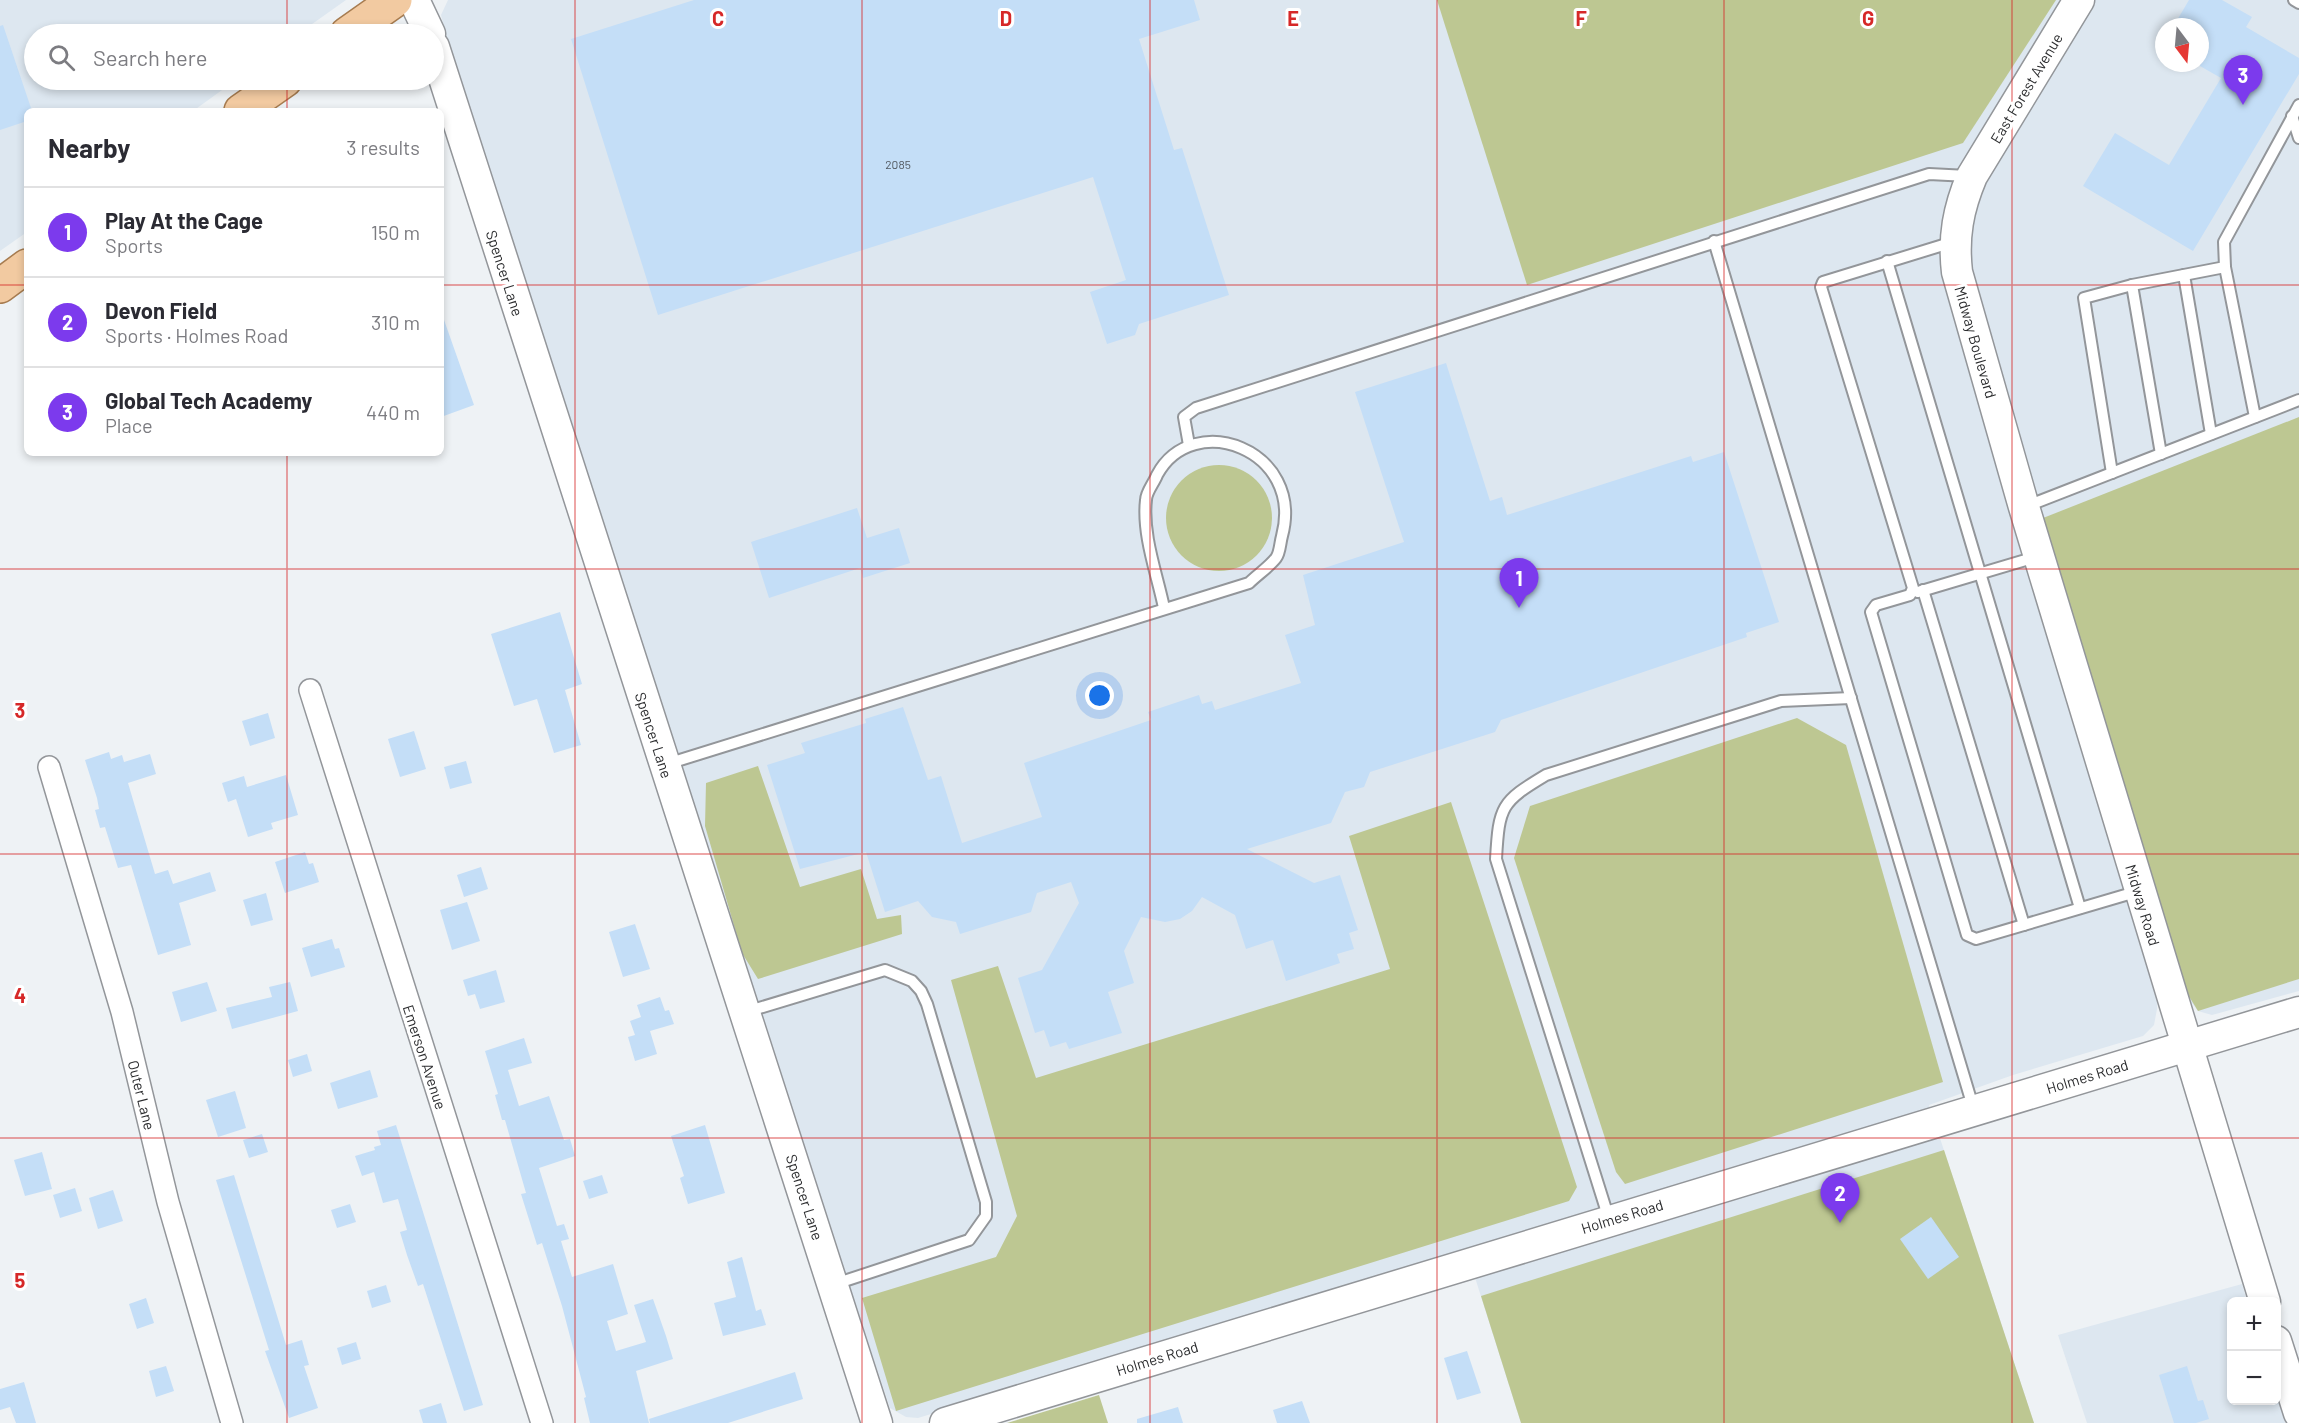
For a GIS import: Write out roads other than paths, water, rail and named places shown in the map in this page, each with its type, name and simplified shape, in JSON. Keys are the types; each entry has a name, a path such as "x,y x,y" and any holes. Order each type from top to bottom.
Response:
{"main road":[{"path":"361,24 395,0"},
{"path":"245,108 271,90"},
{"path":"0,285 24,268"}],"street":[{"path":"414,0 425,24"},
{"name":"East Forest Avenue","path":"1971,176 2079,0"},
{"name":"Spencer Lane","path":"444,78 743,1013 877,1423"},
{"name":"Midway Boulevard","path":"1971,176 1959,206 1954,242 1963,302 2024,507"},
{"name":"Midway Road","path":"2024,507 2263,1297"},
{"name":"Emerson Avenue","path":"310,690 542,1423"},
{"name":"Outer Lane","path":"49,767 122,1012 168,1202 232,1423"},
{"name":"Holmes Road","path":"945,1423 2299,1012"},
{"path":"2280,1351 2299,1413"}],"lane":[{"path":"2294,0 2299,3"},
{"path":"2255,417 2225,267 2224,242 2299,105"},
{"path":"2292,116 2299,138"},
{"path":"1189,445 1184,417 1196,408 1929,174 1971,176"},
{"path":"1714,241 1974,1110"},
{"path":"1910,595 1913,588 1821,288 1823,282 1954,242"},
{"path":"1887,261 2080,908"},
{"path":"2112,473 2084,298 2132,285 2225,267"},
{"path":"2184,275 2211,434"},
{"path":"2132,285 2161,454"},
{"path":"2024,507 2299,400"},
{"path":"664,765 1249,583 1276,557 1287,517 1278,478 1261,458 1229,442 1189,445 1162,467 1145,498 1148,531 1164,608"},
{"path":"2039,556 1876,605 1871,612 1967,935 1976,939 2139,891"},
{"path":"1923,590 2024,925"},
{"path":"1609,1220 1496,858 1498,821 1513,795 1546,775 1781,701 1851,698"},
{"path":"743,1013 885,970 912,981 921,991 927,1004 986,1202 986,1216 969,1240 833,1284"}],"place":[{"name":"Global Tech Academy","path":"2243,105"},
{"name":"Play At the Cage","path":"1519,608"},
{"name":"Devon Field","path":"1840,1223"}]}
